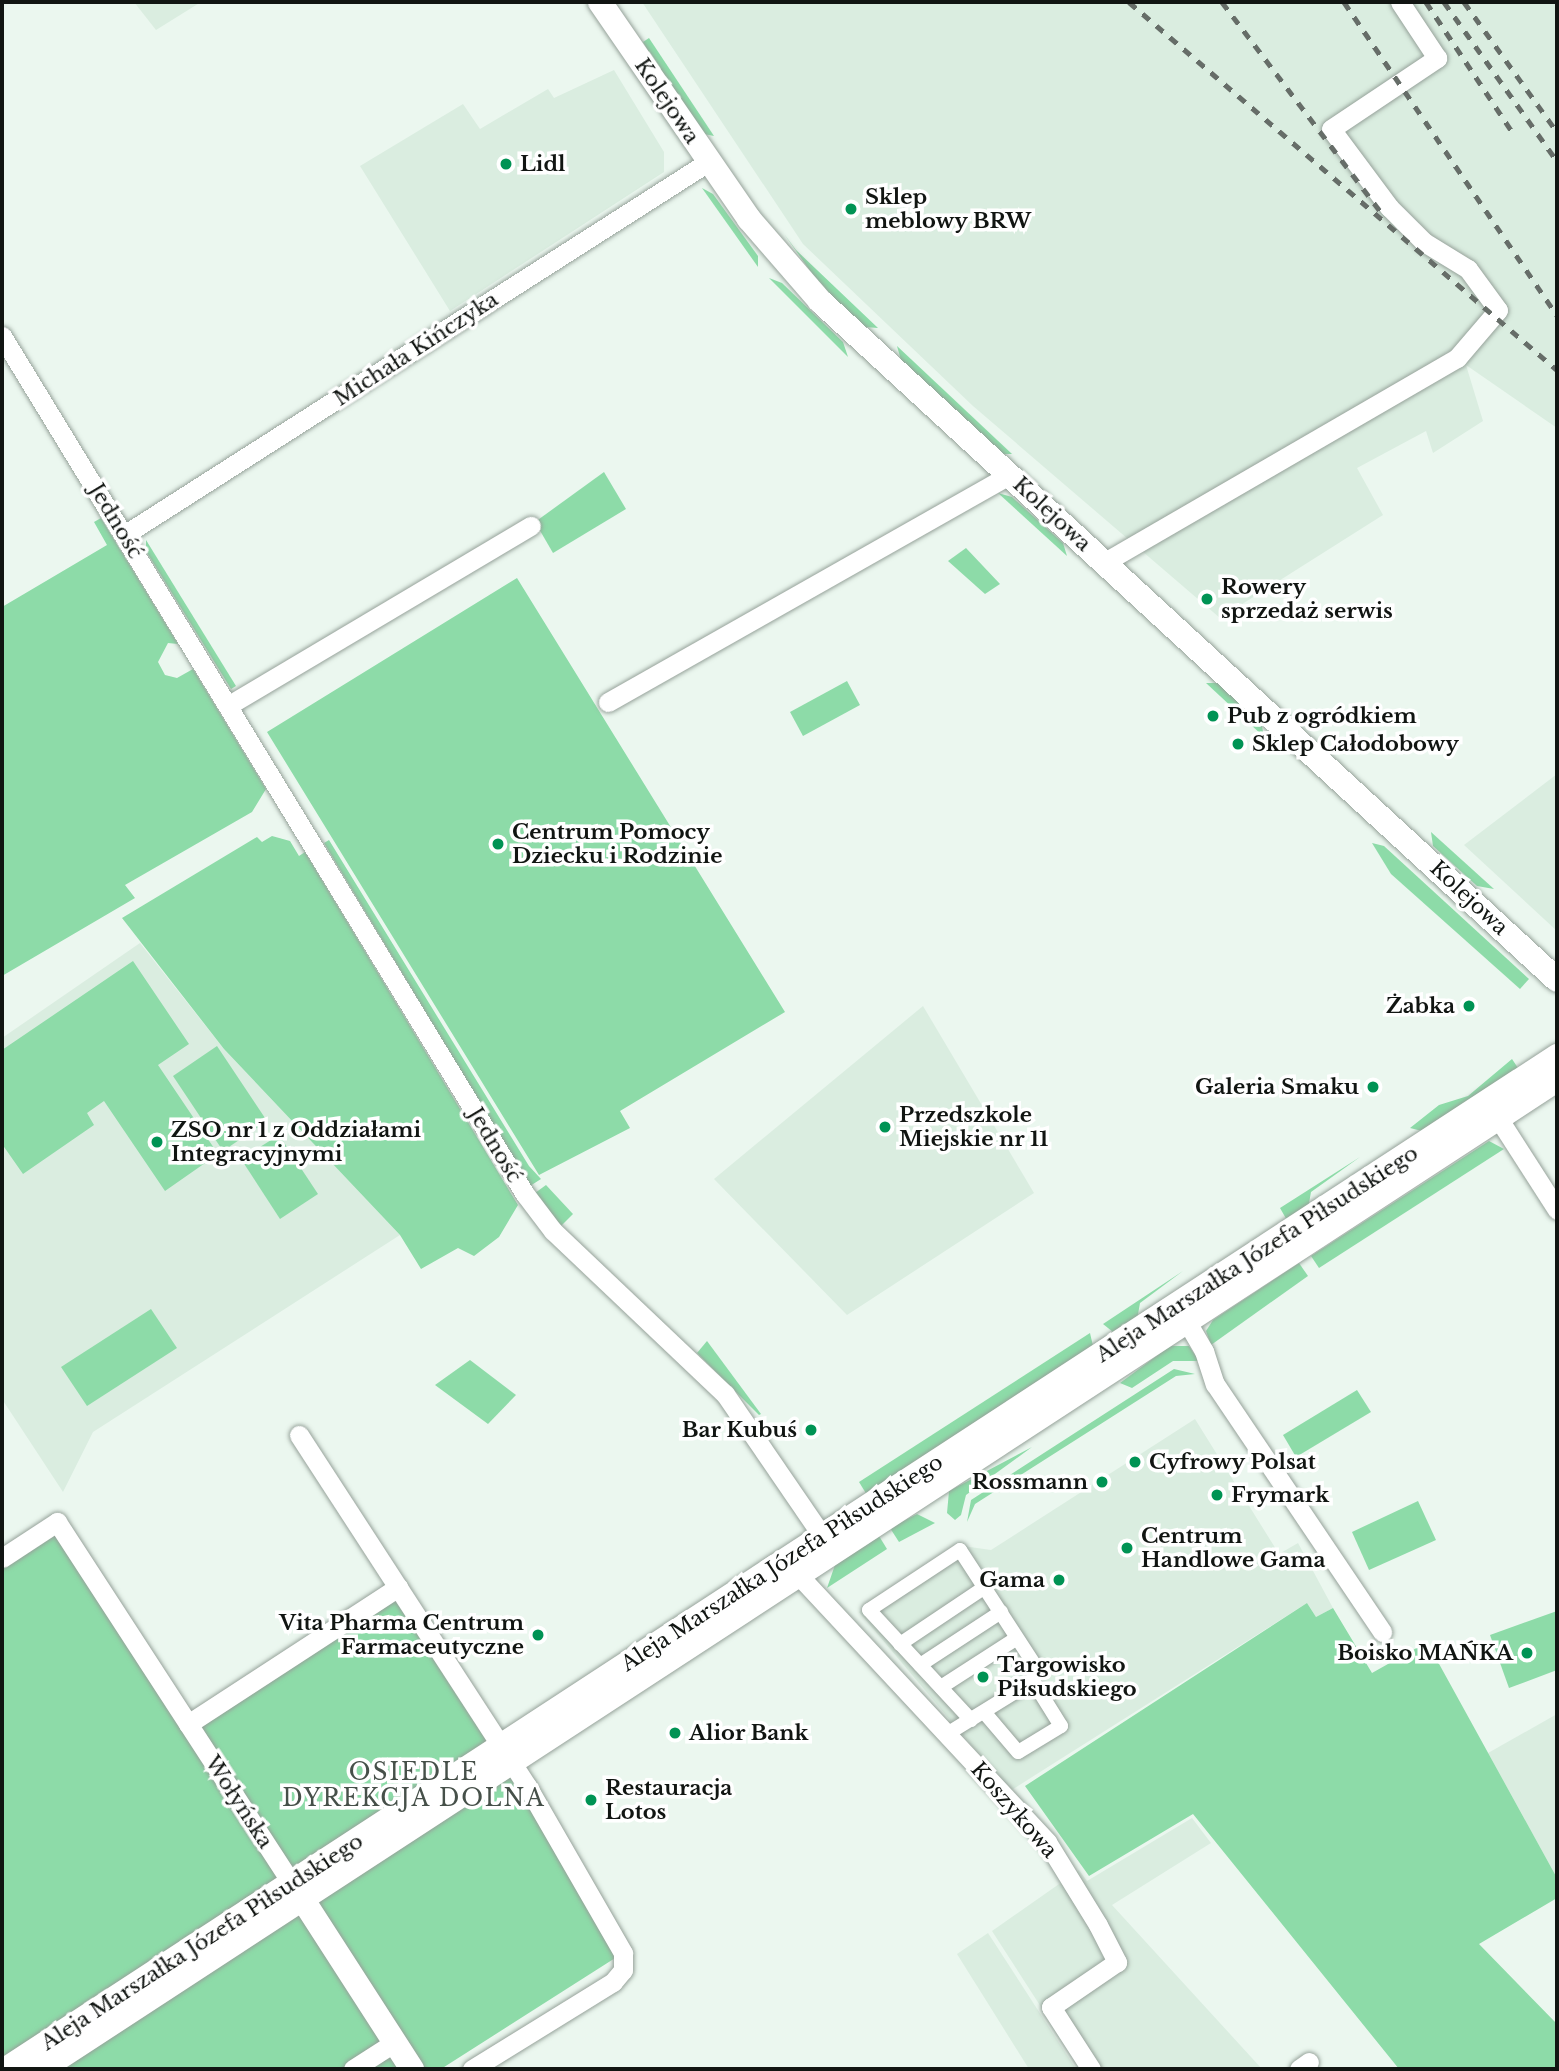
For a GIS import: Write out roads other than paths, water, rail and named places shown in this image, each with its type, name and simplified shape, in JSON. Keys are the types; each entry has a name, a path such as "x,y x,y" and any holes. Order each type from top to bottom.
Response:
{"street":[{"name":"Kolejowa","path":"600,2 708,162 784,264 1557,980"},
{"path":"1105,562 1457,358 1498,310 1468,269 1424,242 1389,206 1331,129 1437,58 1400,2"},
{"name":"Michała Kińczyka","path":"124,535 708,162"},
{"name":"Jedność","path":"2,336 525,1194 553,1231 725,1394 823,1536"},
{"path":"608,702 1009,475"},
{"path":"229,705 531,526"},
{"name":"Aleja Marszałka Józefa Piłsudskiego","path":"1494,1111 1557,1056"},
{"name":"Aleja Marszałka Józefa Piłsudskiego","path":"6,2069 297,1891 1494,1111 1557,1080"},
{"path":"1494,1111 1557,1210"},
{"path":"1183,1314 1215,1384 1382,1632"},
{"name":"Aleja Marszałka Józefa Piłsudskiego","path":"792,1568 823,1536 1183,1314"},
{"path":"299,1435 507,1754 623,1953 623,1970 472,2069"},
{"name":"Wołyńska","path":"2,1558 57,1522 412,2069"},
{"path":"961,1550 1001,1612 1036,1667 1033,1681 1061,1726 1018,1752 941,1688 869,1610 961,1550"},
{"name":"Koszykowa","path":"792,1568 1047,1842 1117,1962 1051,2007 1091,2069"},
{"path":"188,1724 398,1587"},
{"path":"900,1644 985,1587"},
{"path":"920,1665 1001,1612"},
{"path":"941,1688 1017,1638"},
{"path":"947,1734 1033,1681"},
{"name":"Aleja Marszałka Józefa Piłsudskiego","path":"42,2069 297,1891"},
{"path":"353,2069 395,2042"}],"railway":[{"path":"1129,2 1557,370"},
{"path":"1222,2 1381,212"},
{"path":"1344,2 1557,315"},
{"path":"1426,2 1511,130"},
{"path":"1444,2 1557,161"},
{"path":"1464,2 1557,132"}],"place":[{"name":"Lidl","path":"506,164"},
{"name":"Sklep meblowy BRW","path":"851,209"},
{"name":"Rowery sprzedaż serwis","path":"1207,599"},
{"name":"Pub z ogródkiem","path":"1213,716"},
{"name":"Sklep Całodobowy","path":"1238,744"},
{"name":"Centrum Pomocy Dziecku i Rodzinie","path":"498,844"},
{"name":"Żabka","path":"1469,1006"},
{"name":"Galeria Smaku","path":"1373,1087"},
{"name":"Przedszkole Miejskie nr 11","path":"885,1127"},
{"name":"ZSO nr 1 z Oddziałami Integracyjnymi","path":"157,1142"},
{"name":"Bar Kubuś","path":"811,1430"},
{"name":"Cyfrowy Polsat","path":"1135,1462"},
{"name":"Rossmann","path":"1102,1482"},
{"name":"Frymark","path":"1217,1495"},
{"name":"Centrum Handlowe Gama","path":"1127,1548"},
{"name":"Gama","path":"1059,1580"},
{"name":"Vita Pharma Centrum Farmaceutyczne","path":"538,1635"},
{"name":"Boisko MAŃKA","path":"1527,1653"},
{"name":"Targowisko Piłsudskiego","path":"983,1677"},
{"name":"Alior Bank","path":"675,1733"},
{"name":"Restauracja Lotos","path":"591,1800"}],"district":[{"name":"OSIEDLE DYREKCJA DOLNA","path":"414,1785"}]}
